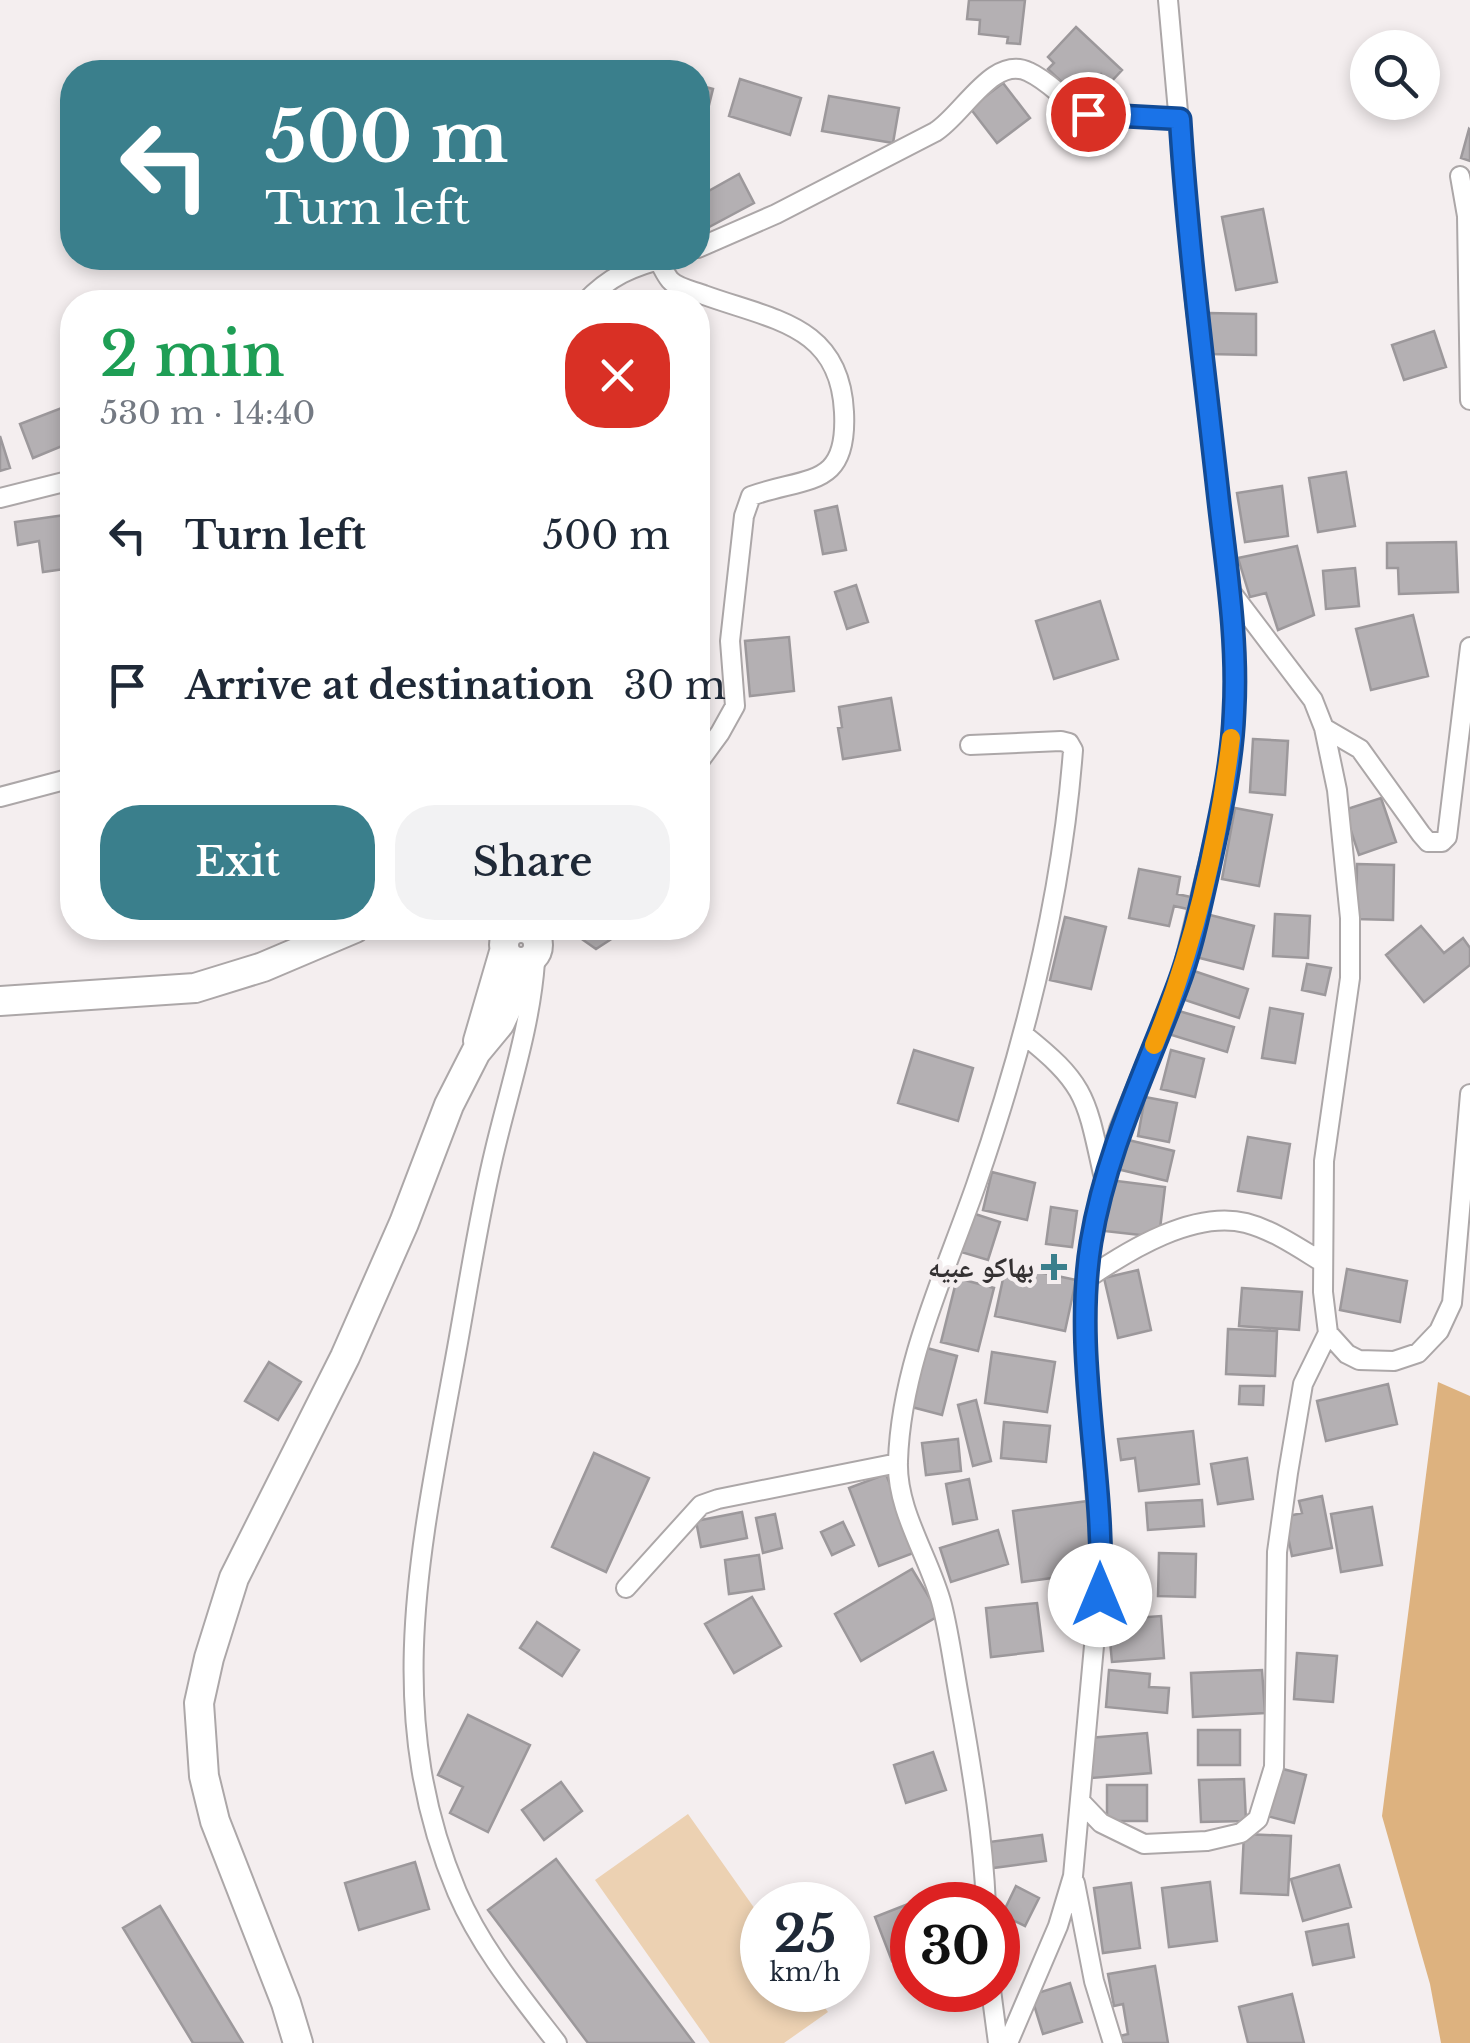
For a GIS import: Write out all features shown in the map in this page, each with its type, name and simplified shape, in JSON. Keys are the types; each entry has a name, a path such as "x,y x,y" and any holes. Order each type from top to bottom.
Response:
{"main road":[{"path":"0,1001 195,988 262,967 326,940"},
{"path":"298,2043 286,2002 215,1821 204,1776 199,1703 234,1578 345,1357 404,1223 449,1105 476,1052 494,1032 524,940"}],"street":[{"path":"1008,2043 1058,1926 1073,1876 1101,1569 1088,1390 1088,1278 1104,1180 1119,1129 1180,981 1216,836 1234,715 1231,592 1201,354 1168,0"},
{"path":"710,243 776,214 950,124 997,73 1008,68 1033,73 1088,114 1180,119"},
{"path":"1460,176 1467,216 1470,400"},
{"path":"607,290 625,270"},
{"path":"666,270 668,278 692,290"},
{"path":"710,296 780,322 824,348 834,364 843,397 844,446 831,470 806,482 751,496 744,516 730,641 735,706 710,747"},
{"path":"0,498 60,483"},
{"path":"1080,1801 1101,1823 1144,1844 1207,1840 1241,1834 1258,1819 1274,1767 1276,1552 1303,1384 1328,1333 1322,1262 1324,1161 1350,978 1350,918 1337,790 1324,728 1313,700 1231,592"},
{"path":"1324,728 1360,749 1428,842 1442,842 1447,838 1470,647"},
{"path":"970,744 1061,741 1072,750 1064,841 1047,934 1022,1034 977,1182 918,1346 898,1463 906,1505 946,1626 981,1818 985,1882"},
{"path":"0,796 60,781"},
{"path":"524,940 527,1021 485,1198 420,1546 413,1618 412,1693 434,1829 456,1891 504,1976 557,2043"},
{"path":"1022,1034 1060,1063 1078,1084 1088,1108 1104,1180"},
{"path":"1328,1333 1348,1354 1370,1362 1394,1361 1418,1353 1440,1331 1452,1303 1470,1094"},
{"path":"1088,1278 1141,1245 1210,1222 1246,1223 1322,1262"},
{"path":"626,1588 701,1506 718,1499 898,1463"},
{"path":"1073,1876 1094,1981 1112,2043"},
{"path":"994,2012 998,2043"}],"shaded area":[{"path":"1438,1382 1470,1396 1470,2043 1441,2043 1430,1984 1382,1816"},
{"path":"688,1814 740,1888 740,2012 828,2012 784,2043 710,2043 595,1880"}],"building":[{"path":"969,0 1025,0 1020,44 1007,43 1008,37 979,34 980,20 967,19"},
{"path":"1076,27 1122,70 1110,83 1101,74 1091,85 1085,79 1072,92 1048,69 1054,63 1048,57"},
{"path":"740,79 801,98 790,135 729,116"},
{"path":"1003,83 1030,118 997,143 970,108"},
{"path":"829,96 899,108 893,143 822,131"},
{"path":"1100,126 1102,138 1066,142 1065,130"},
{"path":"1470,130 1470,161 1461,158"},
{"path":"739,174 754,203 710,227 710,190"},
{"path":"1263,209 1277,282 1236,290 1222,217"},
{"path":"1208,313 1256,314 1256,355 1208,354"},
{"path":"1434,331 1446,367 1404,380 1392,345"},
{"path":"60,409 60,447 33,458 20,424"},
{"path":"0,436 10,468 0,471"},
{"path":"1346,472 1355,526 1318,532 1309,478"},
{"path":"1282,486 1288,536 1245,542 1237,493"},
{"path":"837,506 846,550 823,554 815,511"},
{"path":"60,516 60,570 43,572 39,541 18,545 15,522"},
{"path":"1456,542 1458,592 1399,594 1398,568 1387,568 1387,543"},
{"path":"1297,546 1314,615 1278,630 1266,593 1250,597 1238,558"},
{"path":"1355,568 1359,606 1326,609 1323,571"},
{"path":"856,585 868,622 847,629 835,592"},
{"path":"1100,601 1118,659 1054,679 1036,621"},
{"path":"1413,615 1428,676 1371,690 1356,629"},
{"path":"789,637 794,691 750,696 745,641"},
{"path":"891,698 900,750 843,759 839,707"},
{"path":"1253,739 1288,741 1285,795 1250,792"},
{"path":"1381,798 1396,842 1359,855 1344,810"},
{"path":"1235,808 1272,815 1259,886 1222,879"},
{"path":"1357,864 1394,865 1393,920 1356,919"},
{"path":"1139,869 1180,877 1177,894 1200,899 1197,911 1174,906 1169,926 1129,918"},
{"path":"1206,914 1254,926 1243,969 1196,957"},
{"path":"1275,914 1310,916 1308,958 1273,956"},
{"path":"1065,917 1106,927 1091,989 1050,980"},
{"path":"1421,926 1444,953 1463,938 1470,948 1470,965 1424,1002 1386,955"},
{"path":"583,940 610,940 596,949"},
{"path":"1307,964 1331,968 1325,995 1302,990"},
{"path":"1188,969 1248,989 1239,1018 1179,998"},
{"path":"1270,1008 1303,1014 1295,1063 1262,1058"},
{"path":"1172,1009 1234,1027 1227,1052 1165,1033"},
{"path":"914,1050 973,1068 958,1121 898,1103"},
{"path":"1171,1050 1204,1059 1195,1097 1161,1089"},
{"path":"1145,1097 1177,1103 1169,1142 1138,1136"},
{"path":"1248,1137 1290,1144 1281,1198 1238,1191"},
{"path":"1120,1138 1174,1151 1167,1181 1113,1168"},
{"path":"992,1172 1035,1183 1027,1220 983,1210"},
{"path":"1109,1180 1165,1187 1159,1237 1104,1231"},
{"path":"1051,1207 1077,1211 1072,1247 1046,1244"},
{"path":"972,1213 1000,1222 988,1260 961,1252"},
{"path":"1006,1265 1076,1280 1065,1331 995,1316"},
{"path":"1347,1269 1407,1281 1400,1322 1340,1310"},
{"path":"1138,1270 1151,1330 1118,1338 1104,1278"},
{"path":"957,1278 994,1288 978,1351 941,1342"},
{"path":"1242,1288 1302,1292 1299,1330 1239,1326"},
{"path":"1228,1329 1277,1331 1275,1376 1226,1374"},
{"path":"923,1347 957,1356 942,1415 908,1406"},
{"path":"992,1352 1055,1362 1047,1412 985,1403"},
{"path":"269,1362 301,1382 278,1420 245,1401"},
{"path":"1388,1384 1397,1424 1326,1441 1317,1401"},
{"path":"1240,1386 1264,1386 1263,1405 1239,1404"},
{"path":"976,1400 991,1461 973,1466 958,1405"},
{"path":"1004,1422 1050,1426 1046,1462 1001,1458"},
{"path":"1193,1431 1199,1484 1139,1491 1135,1458 1121,1460 1118,1439"},
{"path":"958,1439 961,1471 926,1475 922,1443"},
{"path":"594,1453 649,1478 606,1572 552,1547"},
{"path":"1247,1458 1253,1499 1218,1504 1211,1464"},
{"path":"886,1474 916,1552 879,1566 849,1488"},
{"path":"969,1479 977,1519 953,1524 946,1484"},
{"path":"1322,1496 1332,1548 1292,1556 1284,1517 1302,1513 1299,1501"},
{"path":"1202,1500 1204,1526 1148,1530 1146,1503"},
{"path":"1088,1501 1097,1572 1022,1582 1013,1511"},
{"path":"1372,1507 1382,1565 1341,1572 1331,1514"},
{"path":"742,1512 747,1538 701,1547 696,1521"},
{"path":"775,1514 782,1548 763,1553 756,1518"},
{"path":"843,1522 854,1545 832,1555 821,1532"},
{"path":"998,1530 1008,1564 951,1582 940,1548"},
{"path":"1159,1553 1196,1554 1195,1597 1158,1596"},
{"path":"759,1555 764,1589 729,1594 725,1560"},
{"path":"912,1569 940,1615 861,1661 835,1614"},
{"path":"1058,1588 1075,1589 1073,1617 1056,1615"},
{"path":"752,1597 781,1646 734,1673 705,1624"},
{"path":"1037,1603 1043,1651 991,1657 986,1608"},
{"path":"1161,1616 1164,1658 1112,1662 1108,1620"},
{"path":"537,1622 579,1650 562,1676 520,1648"},
{"path":"1297,1653 1337,1656 1333,1702 1294,1699"},
{"path":"1109,1670 1150,1674 1149,1687 1169,1688 1167,1713 1106,1707"},
{"path":"1262,1670 1265,1713 1193,1717 1191,1673"},
{"path":"468,1715 530,1745 488,1832 450,1813 463,1787 438,1775"},
{"path":"1198,1730 1240,1730 1240,1765 1198,1765"},
{"path":"1147,1733 1151,1773 1092,1778 1089,1738"},
{"path":"933,1752 946,1790 906,1803 894,1765"},
{"path":"1279,1768 1306,1775 1294,1823 1267,1816"},
{"path":"1244,1779 1246,1821 1201,1822 1199,1780"},
{"path":"561,1782 582,1811 544,1840 522,1810"},
{"path":"1107,1785 1147,1785 1147,1821 1107,1821"},
{"path":"1244,1834 1291,1836 1288,1895 1241,1893"},
{"path":"1042,1835 1046,1861 993,1868 989,1842"},
{"path":"556,1859 694,2043 588,2043 488,1910"},
{"path":"415,1862 429,1909 359,1930 345,1883"},
{"path":"1339,1865 1351,1907 1303,1921 1291,1879"},
{"path":"1210,1882 1217,1941 1169,1947 1162,1888"},
{"path":"1131,1883 1140,1948 1103,1953 1094,1888"},
{"path":"1020,1888 1039,1898 1025,1926 1020,1924"},
{"path":"160,1906 243,2043 193,2043 123,1928"},
{"path":"890,1911 890,1956 875,1917"},
{"path":"1348,1924 1354,1957 1313,1965 1306,1932"},
{"path":"1155,1966 1168,2043 1121,2043 1120,2036 1128,2034 1123,2004 1114,2006 1108,1974"},
{"path":"1070,1983 1082,2022 1043,2034 1031,1995"},
{"path":"1292,1994 1304,2043 1248,2043 1239,2007"}],"slow traffic":[{"path":"1154,1045 1180,981 1204,892 1224,799 1231,738"}],"place":[{"name":"بهاكو عبيه","path":"1054,1267"}],"route":[{"path":"1088,114 1180,119 1186,217 1231,592 1235,658 1234,715 1224,799 1204,892 1180,981 1119,1129 1091,1244 1086,1362 1098,1508 1100,1595"}]}
